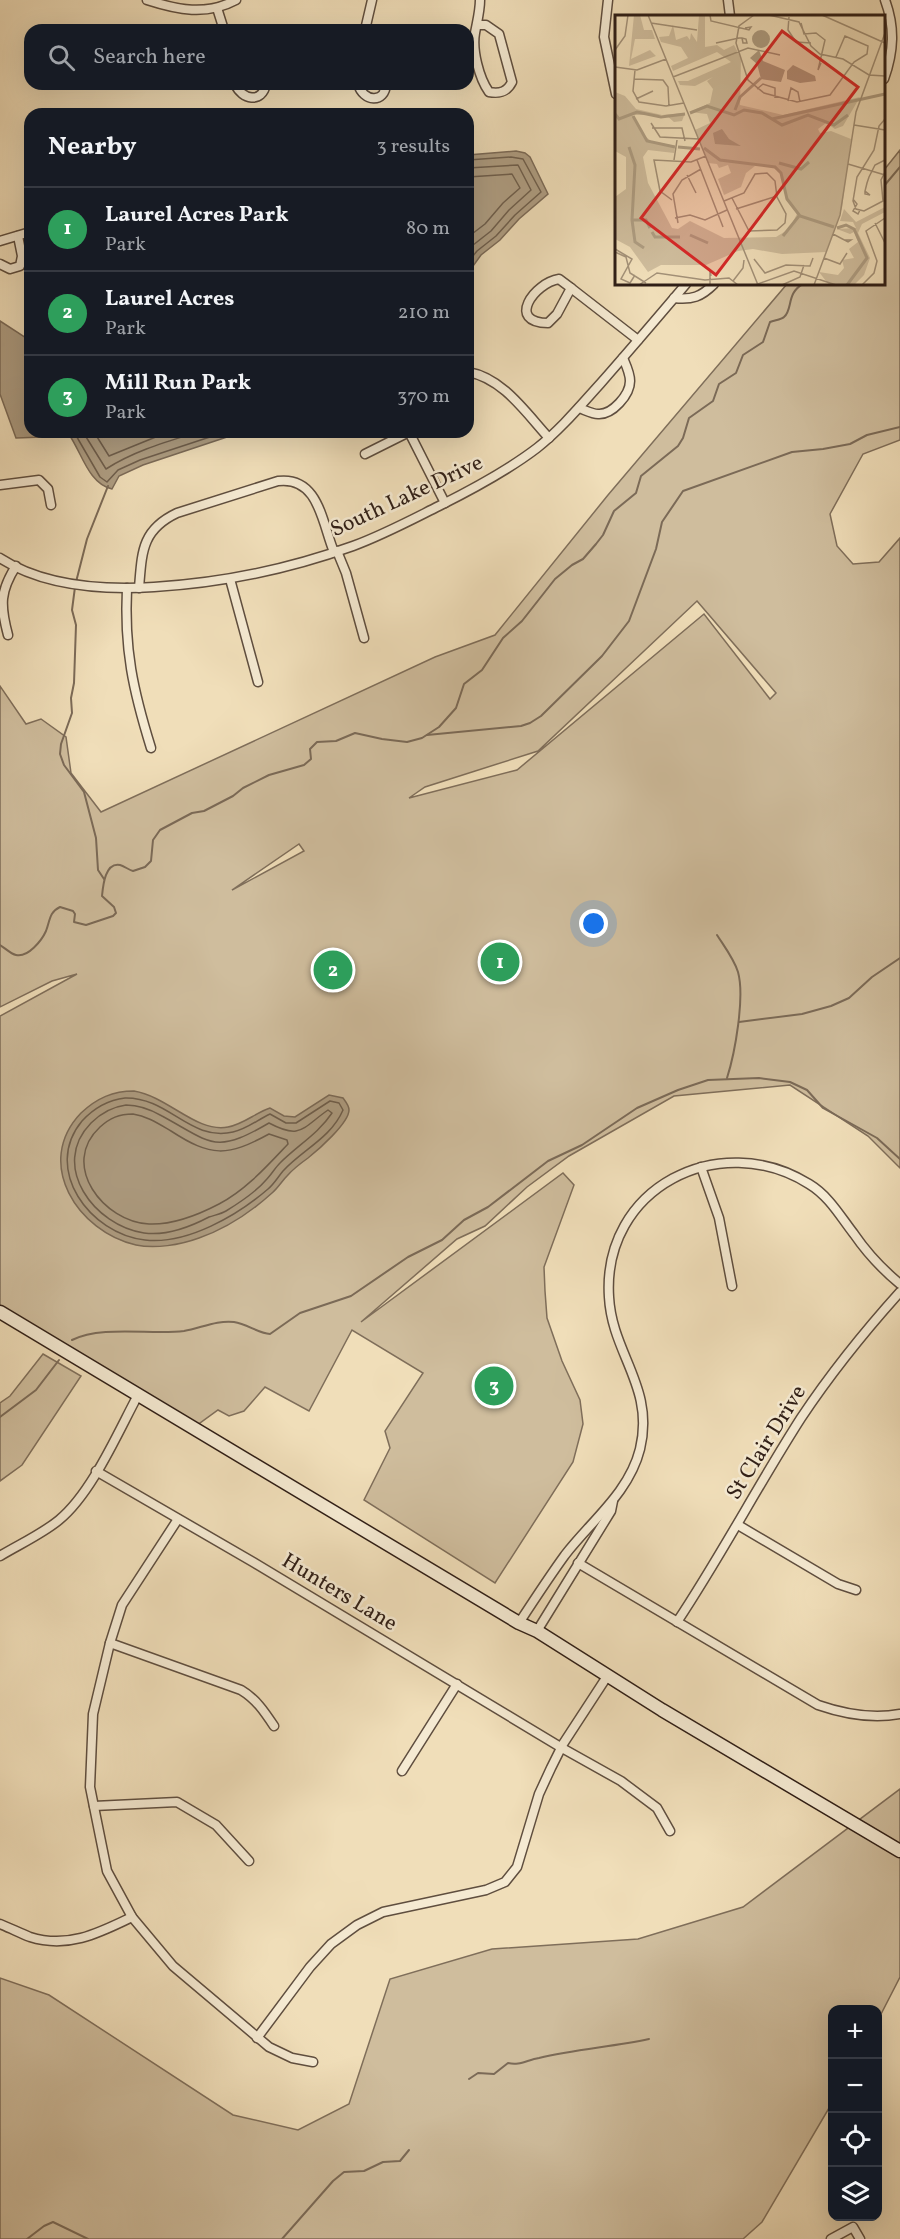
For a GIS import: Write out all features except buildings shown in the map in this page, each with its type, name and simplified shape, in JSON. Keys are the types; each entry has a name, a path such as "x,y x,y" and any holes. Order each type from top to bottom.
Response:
{"main road":[{"path":"0,1312 519,1623 537,1631 662,1710 900,1851"}],"street":[{"path":"147,0 188,11 217,8 236,0"},
{"path":"366,24 372,0"},
{"path":"477,25 486,25 499,34 512,82 508,89 498,94 489,92 484,86 476,53 474,35 480,0"},
{"path":"608,0 604,37 615,89"},
{"path":"728,0 730,15"},
{"path":"885,0 893,36 885,75"},
{"path":"217,8 222,24"},
{"path":"238,90 243,96 251,98 259,96 265,90"},
{"path":"360,90 361,94 369,98 378,98 384,90"},
{"path":"0,241 24,234"},
{"path":"0,264 10,269 20,266 22,256 18,236"},
{"path":"571,288 557,314 548,322 536,322 528,315 526,306 530,297 551,280 559,279 571,288 638,340"},
{"name":"South Lake Drive","path":"0,558 16,566 64,582 92,587 139,588 230,579 282,568 336,552 445,503 507,469 549,438 579,408 685,285"},
{"path":"674,298 701,296 713,285"},
{"path":"579,408 597,414 605,413 624,397 631,382 623,358"},
{"path":"474,374 484,376 500,386 549,438"},
{"path":"365,454 397,438"},
{"path":"412,438 445,503"},
{"path":"0,485 39,480 48,489 51,505"},
{"path":"139,588 143,547 150,534 161,522 185,510 278,481 294,481 311,493 346,573 364,638"},
{"path":"8,635 1,591 6,578 16,566"},
{"path":"230,579 258,682"},
{"path":"127,588 125,622 127,652 133,685 151,748"},
{"path":"519,1623 565,1555 613,1501 633,1472 644,1424 639,1387 618,1339 610,1313 608,1284 613,1256 623,1229 638,1205 658,1187 681,1174 726,1162 751,1164 787,1173 809,1184 829,1200 867,1252 900,1284"},
{"path":"701,1167 719,1218 732,1286"},
{"name":"St Clair Drive","path":"677,1622 800,1420 827,1380 900,1292"},
{"path":"0,1556 40,1534 61,1519 78,1499 96,1471 138,1395"},
{"name":"Hunters Lane","path":"96,1471 640,1794 657,1808 670,1831"},
{"path":"537,1631 611,1511 613,1501"},
{"path":"178,1519 122,1605 110,1643 93,1714 90,1787 107,1871 132,1917 173,1966 257,2038 284,2055 313,2062"},
{"path":"738,1525 838,1584 856,1590"},
{"path":"578,1563 818,1705 869,1716 900,1714"},
{"path":"110,1643 241,1690 260,1705 274,1726"},
{"path":"257,2038 310,1967 331,1944 357,1925 383,1912 486,1890 505,1882 517,1867 539,1794 562,1748 608,1675"},
{"path":"402,1771 457,1684"},
{"path":"94,1806 177,1802 216,1825 249,1861"},
{"path":"0,1924 40,1940 64,1941 96,1935 132,1917"},
{"path":"831,2239 853,2226 861,2239"}],"shaded area":[{"path":"900,150 900,440 863,454 830,514 837,546 853,564 879,562 900,538 900,1168 868,1136 790,1085 674,1096 569,1156 527,1187 485,1226 457,1239 361,1322 563,1173 574,1185 544,1267 547,1318 562,1361 580,1400 583,1424 573,1462 495,1583 364,1500 390,1448 385,1431 423,1373 352,1330 309,1411 265,1387 244,1411 229,1416 218,1410 193,1428 0,1313 0,1016 77,974 52,981 0,1007 0,686 26,724 41,719 66,737 71,773 101,812 435,657 495,635 608,495 786,285 885,285 885,169","holes":["697,601 776,693 770,699 704,614 517,770 409,798 425,787 538,751","299,844 304,851 232,890"]},
{"path":"43,1354 81,1376 22,1465 0,1481 0,1403 10,1396"},
{"path":"900,1789 900,1977 882,2012 882,2005 828,2005 828,2110 762,2222 743,2239 0,2239 0,1978 49,1995 233,2115 298,2130 349,2104 390,1979 492,1949 638,1939 743,1907"}],"water":[{"path":"516,151 525,153 530,157 548,194 481,255 474,265 474,154"},
{"path":"0,321 24,337 24,438 16,438 0,394"},
{"path":"71,438 224,438 143,465 119,476 112,489 97,481"},
{"path":"134,1091 159,1100 193,1120 216,1127 234,1126 270,1108 284,1116 295,1117 329,1095 343,1098 349,1110 344,1122 332,1136 292,1171 272,1193 247,1213 209,1234 168,1246 151,1247 115,1238 96,1226 80,1211 69,1193 62,1173 61,1153 67,1132 81,1113 106,1096"}],"waterway":[{"path":"885,185 900,167"},
{"path":"0,945 16,955 30,951 44,935 52,914 60,907 73,911 74,922 86,925 113,916 116,913 114,907 102,896 106,876 111,867 120,865 133,871 145,867 151,861 153,840 160,830 192,813 204,811 269,775 304,765 311,759 310,749 317,742 336,741 355,733 407,742 422,738 439,727 456,708 464,684 482,670 503,638 522,621 555,579 583,559 596,544 603,535 614,511 636,493 641,476 678,446 689,418 713,401 719,384 736,373 743,355 763,342 770,322 781,319 787,314 794,292 802,285"},
{"path":"427,735 521,726 541,716 602,656 629,621 656,549 662,522 683,491 792,452 850,444 867,435 900,427"},
{"path":"76,582 87,539 108,486"},
{"path":"75,587 72,610 76,625 72,713 61,744 60,754 64,765 84,792 96,838 98,870 104,879"},
{"path":"717,935 734,962 740,983 738,1025 727,1078"},
{"path":"739,1022 802,1014 831,1006 849,998 872,977 900,958"},
{"path":"72,1340 98,1333 184,1331 228,1322 239,1323 270,1334 300,1313 351,1296 408,1257 442,1240 464,1220 488,1207 548,1161 582,1145 637,1108 708,1080 759,1078 790,1082 807,1090 823,1108 877,1138 900,1159"},
{"path":"0,1417 36,1390 59,1360"},
{"path":"469,2079 478,2073 494,2074 508,2063 519,2063 566,2052 649,2039"},
{"path":"282,2239 333,2181 344,2172 364,2171 383,2162 400,2161 409,2150"},
{"path":"27,2239 53,2222 88,2239"}],"place":[{"name":"Laurel Acres Park","path":"500,962"},
{"name":"Laurel Acres","path":"333,970"},
{"name":"Mill Run Park","path":"494,1386"}]}
